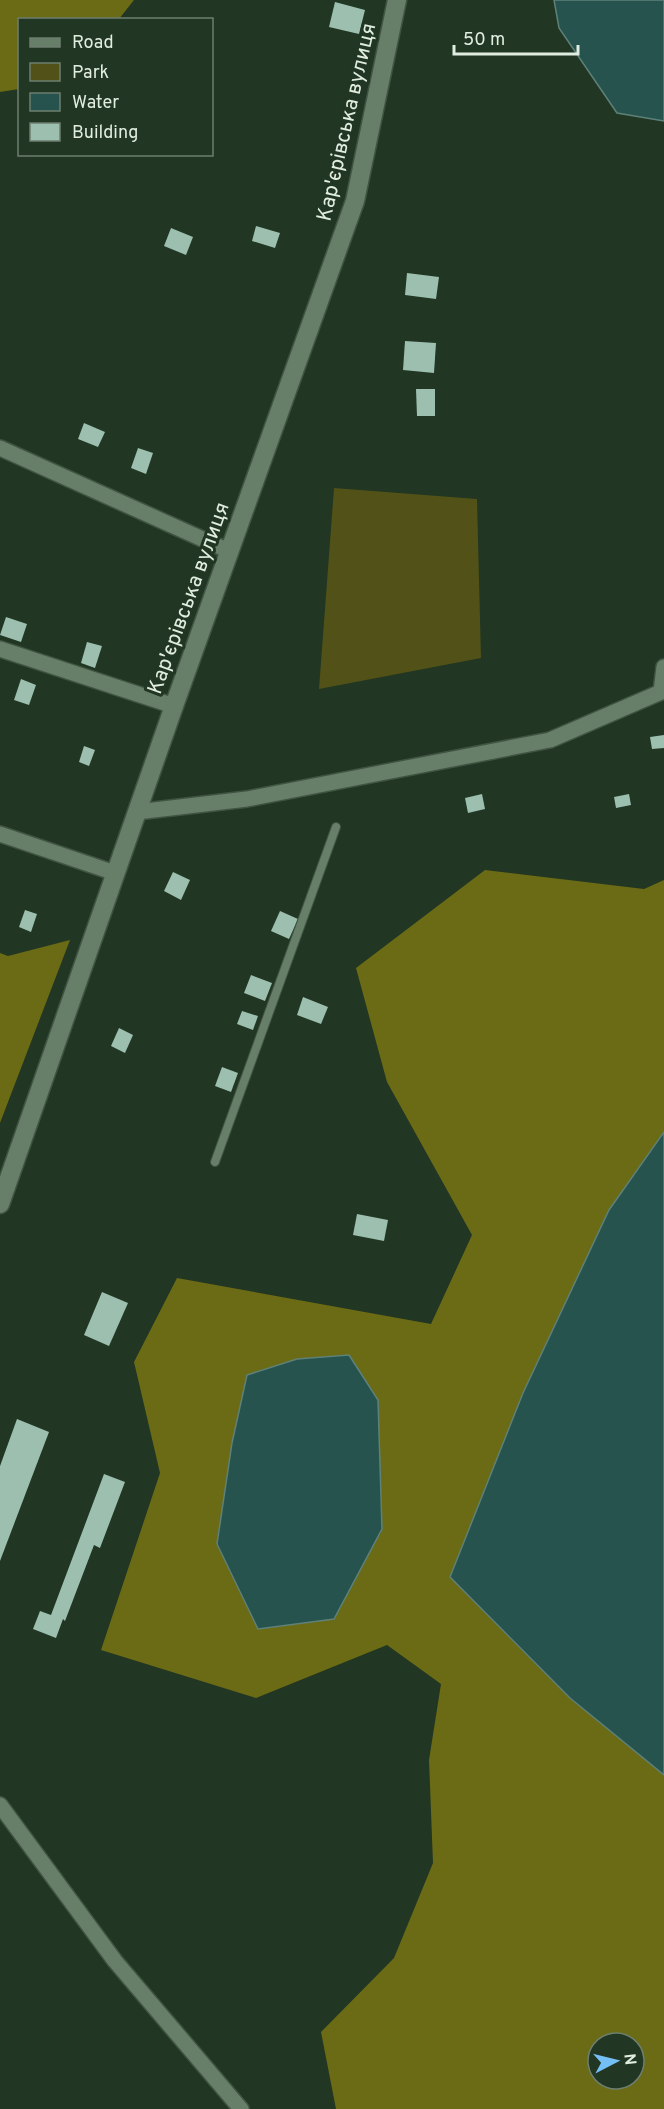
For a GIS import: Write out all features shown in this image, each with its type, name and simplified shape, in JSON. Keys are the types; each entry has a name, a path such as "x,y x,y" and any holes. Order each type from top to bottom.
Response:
{"street":[{"name":"Кар'єрівська вулиця","path":"0,1204 174,706 355,201 397,0"},
{"path":"0,448 229,551"},
{"path":"0,649 174,706"},
{"path":"137,812 248,799 550,740 661,692 664,667"},
{"path":"0,834 115,873"},
{"path":"0,1805 115,1961 241,2109"}],"lane":[{"path":"215,1162 336,827"}],"green space":[{"path":"334,488 477,499 481,658 319,689"}],"shaded area":[{"path":"0,0 134,0 120,18 18,18 18,89 0,92"},
{"path":"485,870 644,889 664,880 664,1132 609,1210 523,1393 450,1577 570,1698 664,1775 664,2109 336,2109 321,2032 394,1958 433,1863 429,1760 441,1684 387,1645 256,1698 101,1650 160,1473 134,1362 177,1278 431,1324 472,1235 387,1082 356,968"},
{"path":"70,940 0,1123 0,953 8,956"}],"water":[{"path":"554,0 664,0 664,121 617,113 559,28"},
{"path":"664,1132 664,1775 570,1698 450,1577 523,1393 609,1210"},
{"path":"349,1355 378,1400 382,1529 334,1619 258,1629 217,1544 232,1443 247,1375 297,1359"}],"building":[{"path":"335,2 365,10 359,34 329,27"},
{"path":"256,226 280,233 275,248 252,241"},
{"path":"171,228 193,237 186,255 164,246"},
{"path":"407,273 439,277 436,299 405,295"},
{"path":"405,341 436,343 434,373 403,370"},
{"path":"416,389 435,389 435,416 417,416"},
{"path":"84,423 105,432 98,447 78,439"},
{"path":"138,448 153,453 146,474 131,468"},
{"path":"6,617 27,624 21,642 0,635"},
{"path":"87,642 102,646 95,668 81,663"},
{"path":"21,679 36,685 29,705 14,700"},
{"path":"664,735 664,748 652,749 650,737"},
{"path":"84,746 95,750 89,766 79,762"},
{"path":"482,794 485,809 468,813 465,798"},
{"path":"629,794 631,805 616,808 614,797"},
{"path":"173,872 190,880 181,900 164,891"},
{"path":"25,910 37,914 31,932 19,927"},
{"path":"280,911 298,919 289,939 271,931"},
{"path":"251,975 272,983 265,1001 244,993"},
{"path":"303,997 328,1007 321,1024 297,1015"},
{"path":"242,1011 258,1016 253,1030 237,1024"},
{"path":"119,1028 133,1035 125,1053 111,1046"},
{"path":"222,1067 238,1073 231,1092 215,1086"},
{"path":"357,1214 388,1220 384,1241 353,1235"},
{"path":"102,1292 128,1303 109,1346 84,1335"},
{"path":"17,1419 49,1432 0,1561 0,1466"},
{"path":"104,1474 125,1482 100,1548 94,1545 65,1621 63,1619 56,1638 33,1629 40,1611 51,1615"}]}
